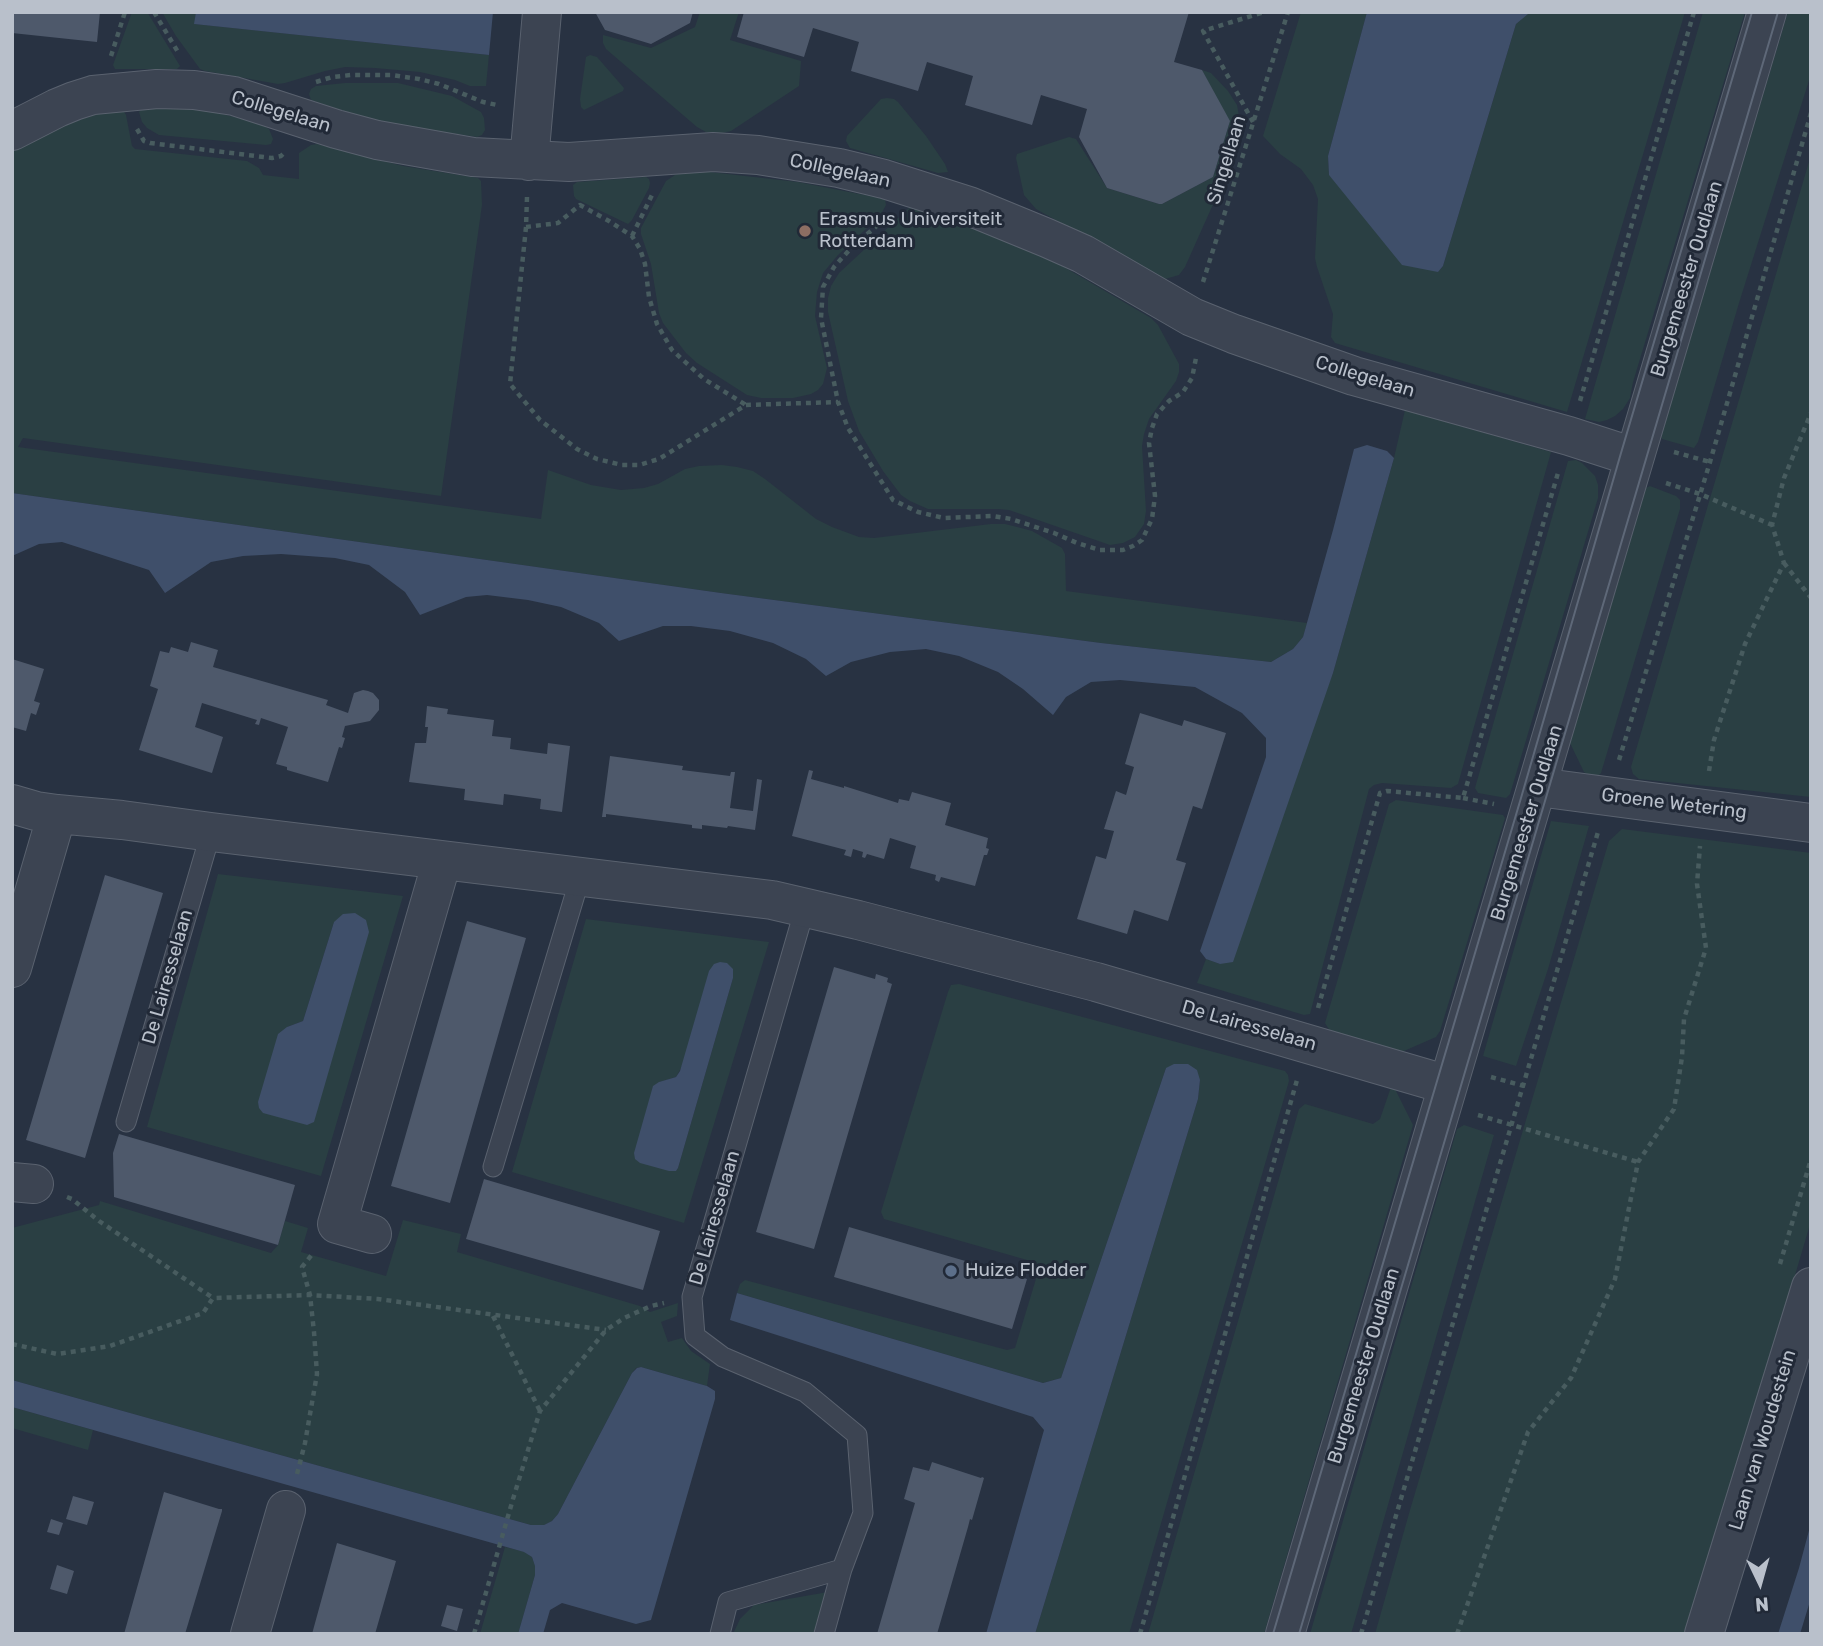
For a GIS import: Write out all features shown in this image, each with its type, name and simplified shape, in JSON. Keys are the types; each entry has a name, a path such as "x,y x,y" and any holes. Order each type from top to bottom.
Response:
{"street":[{"path":"529,161 542,12"},
{"name":"Burgemeester Oudlaan","path":"1285,1634 1767,12"},
{"name":"Collegelaan","path":"12,131 42,115 93,95 179,89 234,96 367,137 473,158 569,162 713,152 758,155 827,166 884,179 968,206 1059,243 1192,317 1234,334 1354,376 1569,436 1634,457"},
{"name":"Groene Wetering","path":"1538,787 1811,822"},
{"name":"De Lairesselaan","path":"12,804 57,814 772,900 1096,982 1448,1084"},
{"path":"12,968 57,814"},
{"path":"354,1229 442,861"},
{"name":"Laan van Woudestein","path":"1704,1634 1811,1287"},
{"path":"250,1634 286,1510"}],"lane":[{"name":"De Lairesselaan","path":"126,1122 211,832"},
{"path":"493,1167 580,878"},
{"name":"De Lairesselaan","path":"805,908 692,1297 695,1336 723,1357 805,1392 857,1435 863,1513 842,1569 824,1634"},
{"path":"720,1634 728,1602 842,1569"}],"path":[{"path":"1253,122 1203,31 1264,12"},
{"name":"Singellaan","path":"1192,317 1288,12"},
{"path":"1140,1634 1380,793 1387,791 1463,798 1694,12"},
{"path":"128,91 139,135 144,141 272,158 286,152 288,114 300,89 332,77 392,75 419,79 439,83 483,102 533,108"},
{"path":"1361,1634 1811,113"},
{"path":"529,161 526,227 510,384 540,420 577,449 597,459 621,465 639,465 659,458 746,405 838,402"},
{"path":"913,188 883,222 851,248 834,267 824,287 821,318 838,402 848,428 893,500 918,512 944,519 993,516 1011,519 1100,550 1123,550 1142,540 1152,519 1155,496 1149,443 1152,428 1157,414 1168,401 1183,392 1192,377 1197,340 1192,317"},
{"path":"526,227 558,223 580,205 632,236 645,264 649,297 657,324 672,350 704,379 746,405"},
{"path":"1811,413 1784,478 1772,525 1784,562 1811,598"},
{"path":"1700,494 1772,525"},
{"path":"1457,1634 1528,1433 1571,1378 1615,1279 1638,1162 1674,1109 1682,1057 1684,1019 1706,948 1697,884 1702,808 1714,740 1745,644 1784,562"},
{"path":"1511,1126 1638,1162"},
{"path":"23,1183 72,1199 99,1221 213,1298 310,1296 379,1299 606,1331"},
{"path":"306,1443 317,1374 310,1296 302,1267 354,1229"},
{"path":"474,1634 540,1411 606,1331 624,1318 651,1306 692,1297"},
{"path":"12,1345 57,1354 110,1346 203,1313 213,1298"},
{"path":"493,1316 540,1411"}],"green space":[{"path":"132,12 147,12 180,66 177,69 115,69 113,65"},
{"path":"162,12 196,12 195,24 489,55 486,86 470,86 420,72 375,68 345,67 278,84 205,71 200,69"},
{"path":"700,12 739,12 730,40 801,61 799,86 731,131 706,132 606,49 603,43 603,35 651,48 695,27"},
{"path":"1301,12 1367,12 1328,156 1329,175 1438,272 1443,266 1516,24 1532,12 1685,12 1567,412 1335,343 1331,337 1333,314 1315,258 1318,199 1313,185 1301,169 1280,154 1263,136"},
{"path":"1703,12 1745,12 1630,398 1623,409 1607,420 1599,422 1585,419"},
{"path":"1788,12 1811,12 1811,74 1694,448 1662,439 1662,433"},
{"path":"586,57 597,57 624,88 623,91 584,110 580,99"},
{"path":"1202,70 1211,73 1228,91 1237,105 1241,127 1236,153 1179,275 1165,279 1157,277 1036,209 1024,195 1017,154 1069,137 1076,139 1107,188 1159,204 1213,177 1229,125"},
{"path":"398,83 452,96 481,112 485,130 477,137 396,125 311,100 309,94 316,86"},
{"path":"881,99 898,102 926,136 948,172 938,173 850,148 846,141 847,136"},
{"path":"143,108 202,109 258,123 269,129 273,139 271,144 266,145 159,135 142,122 139,112"},
{"path":"123,110 135,149 247,161 259,168 263,175 299,179 299,153 317,144 403,166 478,178 481,181 482,205 441,496 23,438 18,447 541,519 548,470 591,485 621,490 658,484 685,469 699,466 737,467 753,471 816,519 859,537 874,538 1005,524 1032,531 1062,548 1065,554 1066,591 1307,623 1303,637 1293,649 1271,662 1101,643 721,593 12,493 12,148 72,122 108,111"},
{"path":"1811,155 1811,797 1639,779 1633,774 1631,767"},
{"path":"678,173 798,182 885,199 886,205 880,216 838,255 823,273 817,292 815,316 827,368 823,384 818,390 793,398 747,395 697,363 663,323 641,228 666,181"},
{"path":"646,177 649,179 649,188 628,224 574,196 573,185 577,182"},
{"path":"909,208 919,209 1024,245 1151,318 1158,325 1179,364 1179,372 1176,381 1149,419 1144,434 1142,446 1146,511 1144,524 1135,537 1110,545 1009,510 928,509 901,495 883,471 859,431 848,401 828,312 828,298 839,273"},
{"path":"1405,410 1551,452 1458,784 1451,788 1382,783 1369,789 1310,1014 1304,1015 1197,983 1206,959 1220,964 1333,673"},
{"path":"1576,460 1595,476 1598,498 1510,794 1506,798 1478,793 1475,788 1568,461"},
{"path":"1650,486 1676,496 1680,500 1680,509 1601,773 1591,776 1584,772 1570,743 1646,488"},
{"path":"1396,800 1503,815 1505,818 1440,1031 1436,1037 1397,1052 1330,1031 1325,1023 1389,804"},
{"path":"1551,821 1589,826 1548,969 1516,1066 1483,1056"},
{"path":"1622,829 1811,853 1811,1221 1689,1634 1375,1634 1609,841"},
{"path":"218,874 403,896 321,1176 147,1127","holes":["334,922 306,1125 287,1027 303,1021"]},
{"path":"586,919 769,942 684,1223 512,1172","holes":["733,978 676,1171 660,1082 676,1077"]},
{"path":"959,984 1285,1071 1288,1075 1289,1081 1129,1634 1035,1634 1198,1099 1200,1080 1166,1068 1061,1378 1043,1383 737,1293 740,1284 745,1280 1007,1350 1015,1348 1039,1269 1034,1262 884,1219 881,1212 948,992 951,985"},
{"path":"1391,1087 1395,1089 1413,1125 1264,1634 1148,1634 1299,1109 1305,1104 1373,1124 1380,1119"},
{"path":"1464,1125 1494,1135 1351,1634 1310,1634 1457,1129"},
{"path":"100,1201 271,1253 278,1245 285,1221 308,1228 301,1252 386,1276 403,1220 461,1234 457,1252 640,1306 650,1312 678,1303 677,1316 661,1322 668,1342 682,1338 691,1351 710,1364 707,1386 641,1367 636,1368 558,1514 544,1525 531,1525 12,1380 12,1228 99,1205"},
{"path":"12,1407 93,1430 88,1450 12,1428"},
{"path":"505,1547 525,1552 532,1557 535,1575 518,1634 480,1634"},
{"path":"828,1592 813,1634 733,1634 740,1619 754,1605"}],"water":[{"path":"196,12 493,12 489,55 194,24"},
{"path":"1367,12 1532,12 1516,24 1443,266 1438,272 1402,265 1329,175 1328,156"},
{"path":"1367,445 1387,451 1394,458 1333,673 1233,962 1220,964 1206,959 1200,951 1266,757 1266,738 1242,713 1195,687 1120,680 1091,682 1066,697 1053,715 998,672 959,656 926,649 890,652 851,662 826,676 806,659 773,643 730,631 663,626 619,641 599,623 561,607 528,600 487,595 466,597 420,615 405,592 369,565 335,558 281,554 243,556 211,562 165,593 149,570 62,542 39,544 12,556 12,493 721,593 1101,643 1271,662 1293,649 1303,637 1354,449"},
{"path":"355,913 366,920 369,932 314,1122 307,1125 263,1113 258,1102 278,1034 303,1021 334,922 343,914"},
{"path":"727,963 733,969 733,978 678,1168 676,1171 669,1171 640,1163 635,1159 634,1153 653,1086 676,1077 680,1071 709,971 714,964"},
{"path":"1174,1064 1188,1064 1197,1070 1200,1080 1198,1099 1035,1634 986,1634 1044,1430 1033,1417 730,1320 737,1293 1043,1383 1061,1378 1166,1068"},
{"path":"641,1367 707,1386 715,1391 715,1399 651,1620 636,1624 562,1603 550,1610 543,1634 518,1634 535,1575 532,1557 524,1552 12,1407 12,1380 531,1525 544,1525 558,1514 632,1373"},
{"path":"1811,1523 1811,1598 1800,1634 1778,1634 1799,1568"}],"building":[{"path":"12,12 100,12 97,42 12,33"},
{"path":"595,12 693,12 690,23 651,44 605,30"},
{"path":"744,12 1189,12 1174,62 1202,70 1230,121 1213,177 1159,204 1107,188 1079,137 1087,109 1041,95 1032,125 965,105 973,76 927,62 918,91 851,71 859,42 813,28 804,57 737,37"},
{"path":"191,642 218,650 213,667 328,700 326,705 348,713 354,693 368,691 379,700 379,710 370,721 345,726 342,748 339,747 328,782 276,764 288,727 261,718 259,725 255,724 257,720 202,703 195,727 223,737 212,773 139,750 158,689 150,686 160,651 169,653 171,647 188,652"},
{"path":"12,659 44,669 34,701 40,703 36,715 31,713 26,731 12,727"},
{"path":"427,706 448,709 447,714 494,720 492,736 511,738 510,749 547,754 548,743 570,746 562,812 540,809 541,799 504,794 503,805 464,800 465,789 409,782 415,743 426,743"},
{"path":"1140,713 1182,726 1184,720 1226,733 1202,809 1193,806 1176,860 1186,863 1168,921 1134,910 1127,934 1077,919 1096,856 1106,859 1114,831 1104,829 1116,791 1126,795 1134,767 1125,764"},
{"path":"610,756 683,766 682,770 730,776 731,772 735,772 730,808 753,811 757,779 762,780 755,830 702,825 702,829 692,828 692,825 606,814 606,817 602,817"},
{"path":"809,770 813,771 811,779 898,803 899,799 909,801 912,792 951,803 945,825 988,838 986,848 989,849 987,855 984,855 975,886 941,877 939,882 935,880 936,875 910,868 916,846 890,838 884,859 867,854 865,858 862,857 863,852 853,849 851,857 844,855 846,850 792,836"},
{"path":"105,875 163,893 85,1158 26,1140"},
{"path":"467,921 526,938 450,1203 391,1186"},
{"path":"834,967 875,979 876,974 888,978 887,982 892,984 814,1249 756,1232"},
{"path":"119,1134 295,1185 278,1245 114,1197 113,1153"},
{"path":"484,1179 660,1231 643,1290 466,1239"},
{"path":"849,1227 1027,1279 1012,1329 834,1277"},
{"path":"932,1462 984,1478 937,1634 877,1634 915,1503 904,1499 913,1467 929,1471"},
{"path":"164,1492 222,1511 185,1634 124,1634"},
{"path":"73,1496 94,1502 87,1525 66,1519"},
{"path":"51,1519 63,1523 59,1535 47,1532"},
{"path":"337,1543 396,1561 375,1634 312,1634"},
{"path":"57,1565 74,1571 67,1594 50,1589"},
{"path":"447,1605 463,1609 457,1631 441,1626"}],"tram line":[{"path":"1273,1634 1752,12"},
{"path":"1299,1634 1778,12"}],"place":[{"name":"Erasmus Universiteit Rotterdam","path":"805,231"},
{"name":"Huize Flodder","path":"951,1271"}]}
